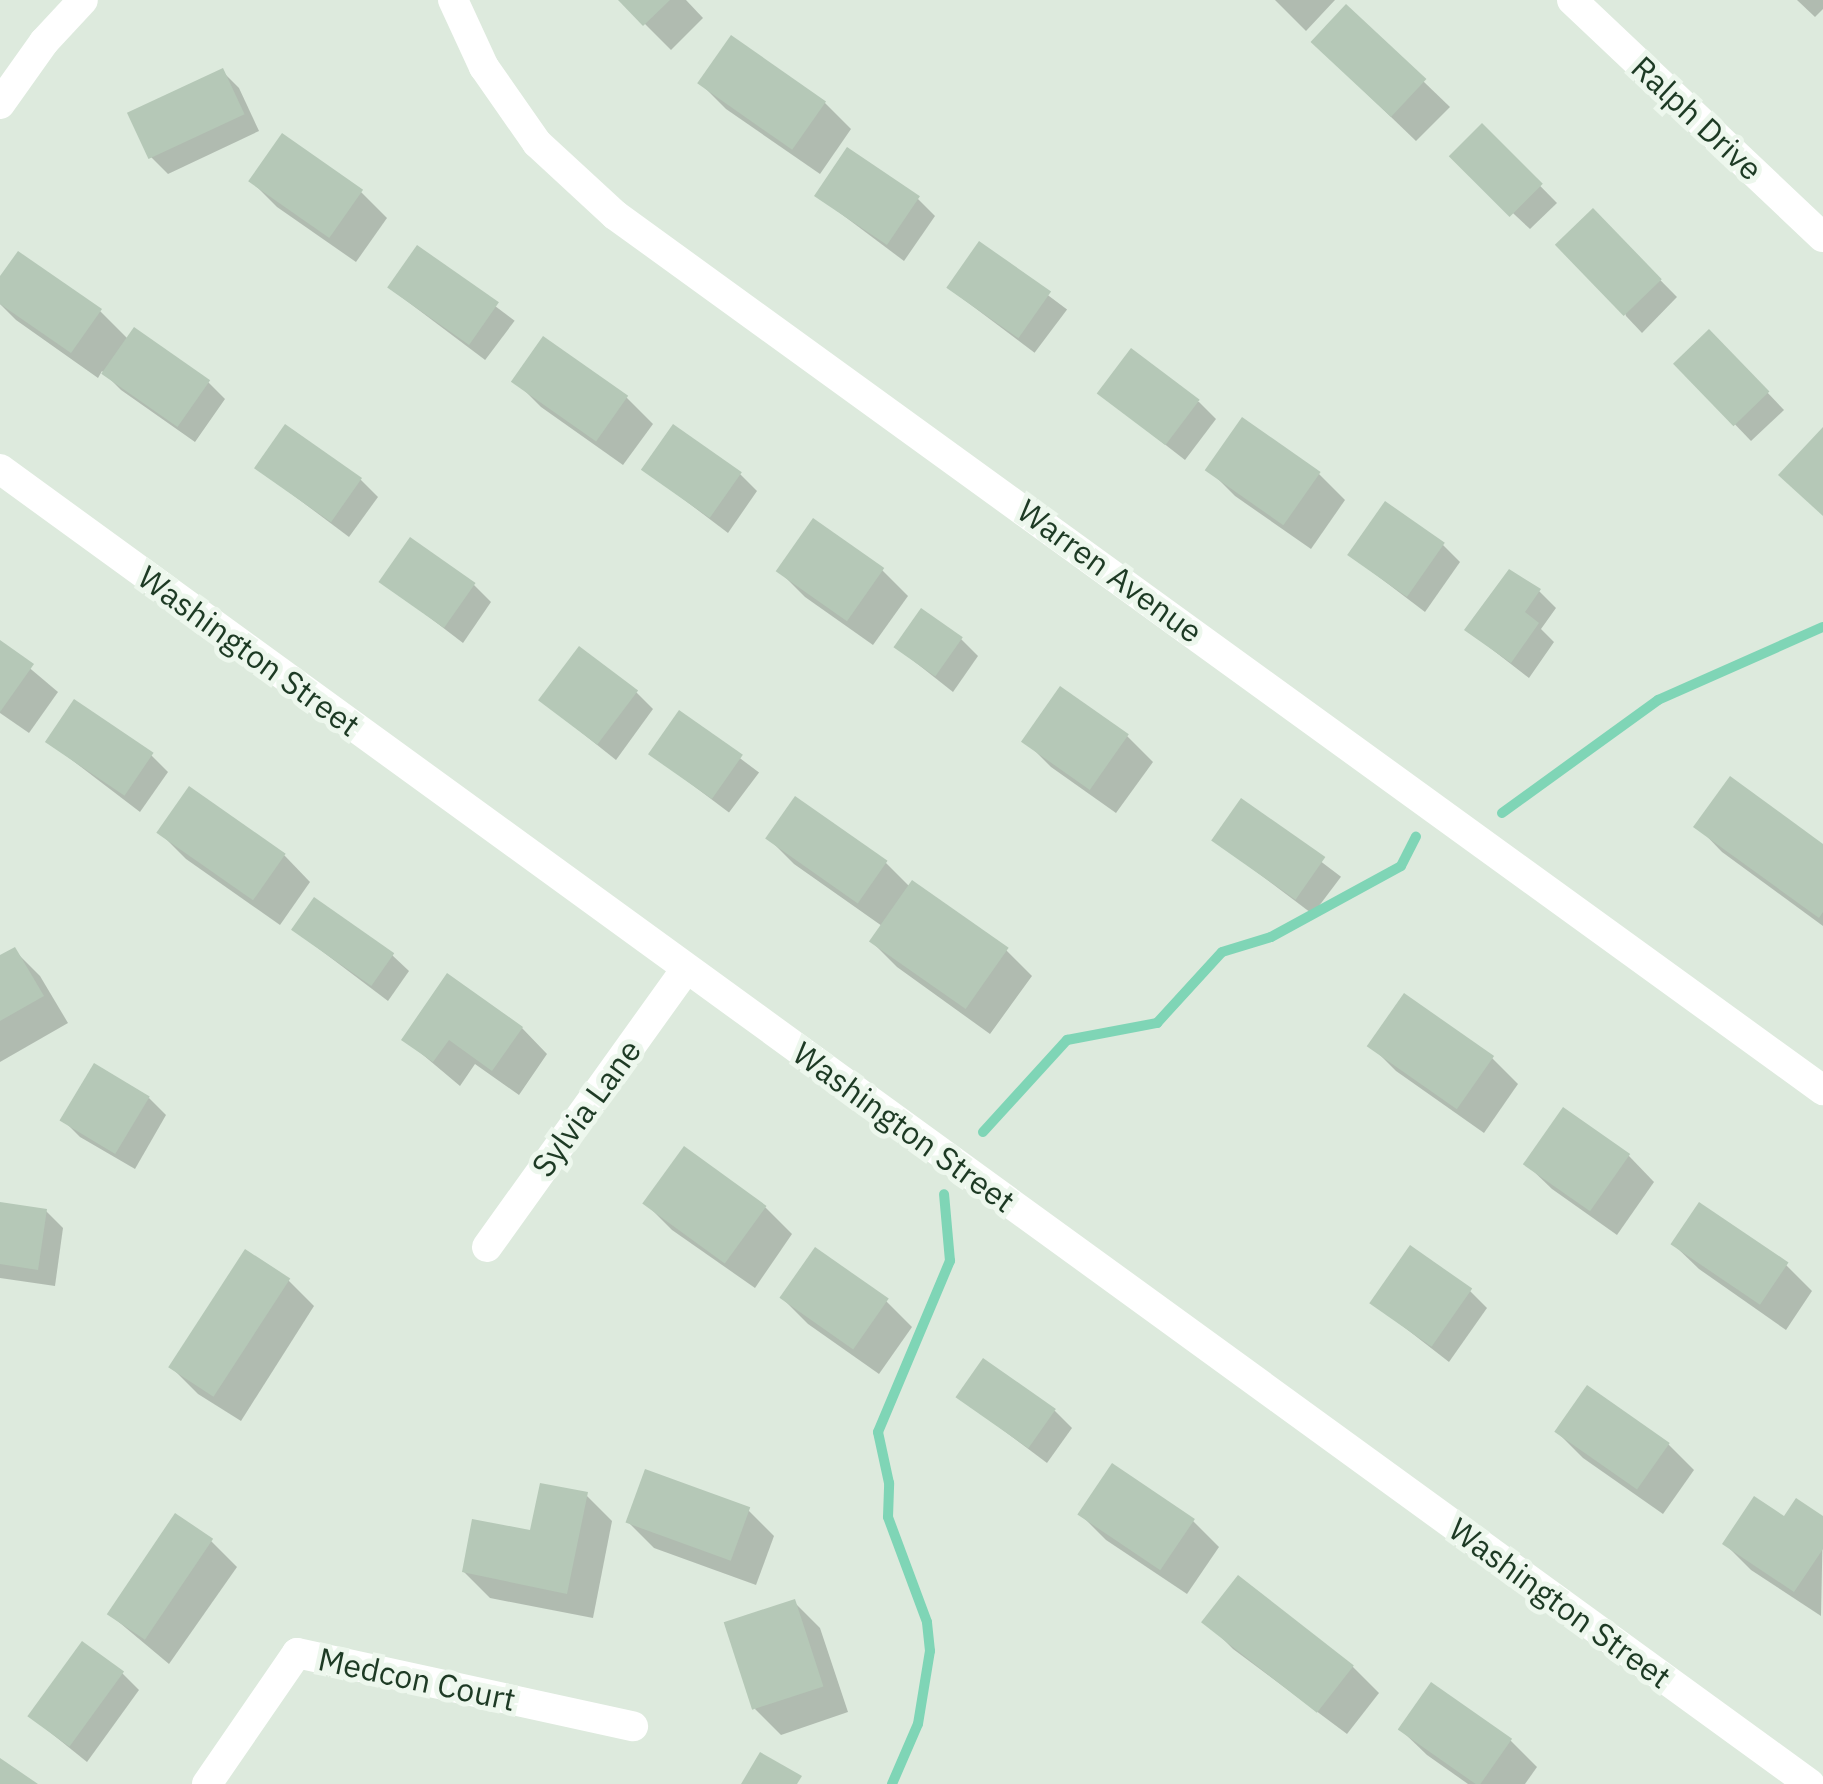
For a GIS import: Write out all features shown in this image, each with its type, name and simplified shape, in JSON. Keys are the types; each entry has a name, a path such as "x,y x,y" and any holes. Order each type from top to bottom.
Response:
{"street":[{"path":"0,104 44,42 83,0"},
{"name":"Warren Avenue","path":"453,0 484,67 527,130 577,185 1823,1090"},
{"name":"Ralph Drive","path":"1572,0 1823,237"},
{"name":"Washington Street","path":"0,469 1810,1784"},
{"name":"Sylvia Lane","path":"487,1247 686,969"},
{"name":"Medcon Court","path":"207,1784 297,1653 632,1726"}],"building":[{"path":"618,0 670,0 643,26"},
{"path":"1346,4 1426,79 1391,117 1311,42"},
{"path":"731,35 826,102 792,150 697,83"},
{"path":"223,68 245,114 148,159 127,113"},
{"path":"1482,123 1543,184 1510,217 1449,156"},
{"path":"282,133 363,190 329,238 248,181"},
{"path":"847,147 920,196 887,245 814,196"},
{"path":"1593,208 1662,279 1624,316 1555,245"},
{"path":"979,241 1051,291 1018,338 946,288"},
{"path":"417,245 499,302 469,345 387,288"},
{"path":"18,251 102,309 71,353 0,304 0,276"},
{"path":"134,327 210,380 177,427 101,374"},
{"path":"1709,329 1769,392 1733,426 1673,364"},
{"path":"543,336 628,396 596,442 511,382"},
{"path":"1131,348 1200,400 1165,445 1097,394"},
{"path":"1242,417 1321,472 1283,525 1205,470"},
{"path":"285,424 362,478 331,522 254,468"},
{"path":"673,424 742,472 710,518 641,470"},
{"path":"1823,427 1823,516 1778,475"},
{"path":"1385,501 1445,543 1407,597 1347,555"},
{"path":"813,518 884,568 847,621 776,571"},
{"path":"410,537 476,583 444,628 378,582"},
{"path":"1509,569 1541,589 1525,612 1539,623 1511,663 1464,630"},
{"path":"921,608 963,637 935,677 893,647"},
{"path":"0,640 34,664 0,712"},
{"path":"579,646 638,691 597,745 538,700"},
{"path":"1060,686 1129,734 1090,790 1021,742"},
{"path":"74,699 154,753 125,796 45,742"},
{"path":"679,710 743,755 712,799 648,754"},
{"path":"1730,776 1823,844 1823,912 1819,918 1693,827"},
{"path":"189,786 286,854 253,900 156,833"},
{"path":"795,796 888,861 858,903 765,839"},
{"path":"1241,798 1325,857 1296,900 1211,841"},
{"path":"912,880 1009,948 966,1009 869,941"},
{"path":"314,897 394,953 371,986 291,930"},
{"path":"15,947 44,996 0,1021 0,955"},
{"path":"447,973 523,1027 492,1071 449,1040 433,1062 401,1040"},
{"path":"1404,993 1494,1056 1457,1109 1367,1046"},
{"path":"94,1063 150,1096 115,1154 59,1120"},
{"path":"1563,1107 1630,1154 1590,1211 1523,1164"},
{"path":"684,1146 767,1206 725,1263 642,1203"},
{"path":"0,1202 47,1209 38,1270 0,1264"},
{"path":"1699,1202 1789,1262 1760,1305 1670,1244"},
{"path":"1410,1245 1472,1289 1432,1347 1369,1303"},
{"path":"815,1247 889,1299 853,1349 779,1298"},
{"path":"245,1249 290,1278 213,1397 168,1367"},
{"path":"983,1358 1056,1409 1028,1448 955,1397"},
{"path":"1587,1385 1670,1443 1637,1490 1554,1432"},
{"path":"1112,1463 1195,1519 1160,1570 1077,1514"},
{"path":"645,1469 750,1507 731,1561 626,1523"},
{"path":"540,1483 588,1492 567,1594 462,1572 472,1519 530,1530"},
{"path":"1754,1496 1784,1516 1796,1498 1823,1516 1823,1549 1794,1592 1722,1544"},
{"path":"175,1513 213,1539 145,1640 107,1614"},
{"path":"1238,1575 1354,1666 1317,1713 1201,1622"},
{"path":"795,1599 823,1686 752,1710 724,1622"},
{"path":"82,1641 124,1672 69,1747 27,1716"},
{"path":"1431,1682 1512,1739 1480,1784 1476,1784 1398,1730"},
{"path":"760,1752 802,1776 797,1784 741,1784"},
{"path":"0,1758 38,1784 0,1784"}],"waterway":[{"path":"1502,813 1658,700 1823,627"},
{"path":"983,1132 1067,1040 1157,1023 1222,952 1271,937 1401,866 1416,837"},
{"path":"892,1784 918,1724 930,1651 927,1622 888,1517 889,1483 878,1432 950,1261 944,1194"}]}
